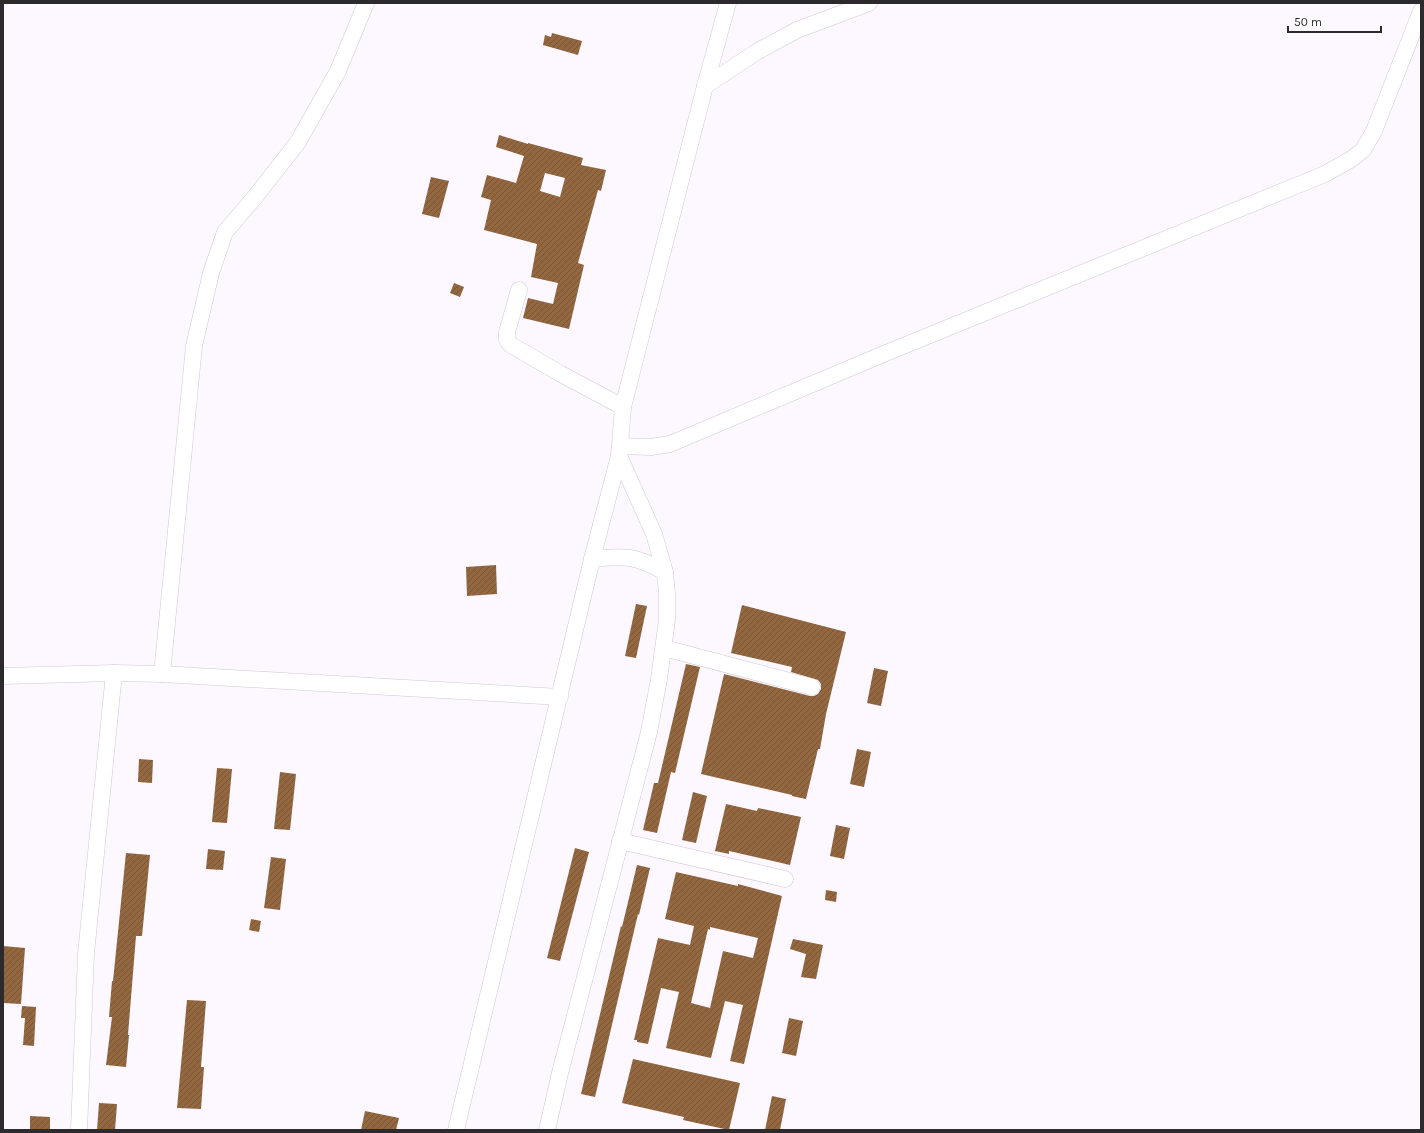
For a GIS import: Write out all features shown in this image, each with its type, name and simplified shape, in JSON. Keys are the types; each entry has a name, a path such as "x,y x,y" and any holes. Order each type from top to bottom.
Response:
{"street":[{"path":"162,674 194,346 210,273 225,232 255,198 298,142 338,71 366,3"},
{"path":"456,1130 592,559 620,451 624,406 705,86 728,3"},
{"path":"705,86 758,50 797,30 869,3"},
{"path":"620,451 670,444 908,344 1325,174 1350,160 1363,150 1374,131 1421,11"},
{"path":"519,290 506,332 507,340 511,345 562,374 624,406"},
{"path":"547,1130 560,1073 649,732 664,648 667,620 665,572 654,534 620,451"},
{"path":"592,559 626,556 639,559 665,572"},
{"path":"664,648 812,687"},
{"path":"79,1130 86,954 114,673"},
{"path":"3,676 114,673 162,674 560,697"},
{"path":"620,841 785,878"}],"building":[{"path":"552,33 582,41 578,55 543,45 545,35 551,37"},
{"path":"499,135 583,158 581,165 606,170 601,191 598,190 578,263 584,265 569,329 523,318 528,298 553,304 558,283 531,277 537,244 484,230 491,200 481,197 487,175 516,183 524,156 496,147","holes":["545,173 565,178 560,197 540,191"]},
{"path":"431,177 449,181 439,218 422,214"},
{"path":"454,283 464,287 460,297 450,293"},
{"path":"496,565 497,594 467,596 466,567"},
{"path":"636,604 647,606 636,658 625,656"},
{"path":"742,605 846,632 826,714 820,749 818,749 806,799 701,774 724,674 810,696 818,694 821,689 821,684 818,680 791,672 792,667 731,653"},
{"path":"686,664 700,667 675,773 671,772 657,833 643,830 654,783 658,783"},
{"path":"874,668 888,671 881,706 867,703"},
{"path":"857,749 871,752 864,787 850,784"},
{"path":"139,759 153,760 152,783 138,782"},
{"path":"217,768 232,769 227,823 212,822"},
{"path":"280,772 296,774 290,830 274,829"},
{"path":"693,792 707,796 696,843 682,840"},
{"path":"726,804 757,811 758,808 801,817 790,865 729,851 729,854 715,851"},
{"path":"836,825 850,828 844,859 830,856"},
{"path":"575,848 589,852 560,961 547,958"},
{"path":"208,849 225,851 223,870 206,869"},
{"path":"126,853 150,855 142,936 136,936 126,1067 106,1065 112,1017 109,1017 112,981"},
{"path":"271,857 286,859 280,910 264,908"},
{"path":"637,865 650,868 595,1097 581,1094"},
{"path":"676,872 738,886 738,884 782,896 744,1064 730,1061 743,1005 725,1001 711,1058 666,1048 679,992 661,988 648,1044 634,1040 658,938 690,945 694,926 665,919","holes":["710,927 758,938 753,958 723,951 710,1008 691,1003 708,929 710,930"]},
{"path":"826,890 837,892 836,902 825,900"},
{"path":"251,919 261,921 259,932 249,930"},
{"path":"793,939 823,945 816,979 801,977 806,954 790,949"},
{"path":"3,946 25,948 21,1004 3,1003"},
{"path":"187,1000 206,1001 201,1067 204,1067 201,1109 177,1108"},
{"path":"22,1006 36,1007 34,1046 23,1045 25,1018 21,1018"},
{"path":"789,1018 803,1021 796,1056 782,1053"},
{"path":"633,1059 740,1083 729,1130 683,1120 684,1117 622,1103"},
{"path":"772,1096 786,1099 780,1130 765,1130"},
{"path":"99,1103 117,1104 115,1130 97,1130"},
{"path":"365,1111 399,1118 396,1130 361,1130"},
{"path":"30,1116 50,1117 50,1130 30,1130"}]}
